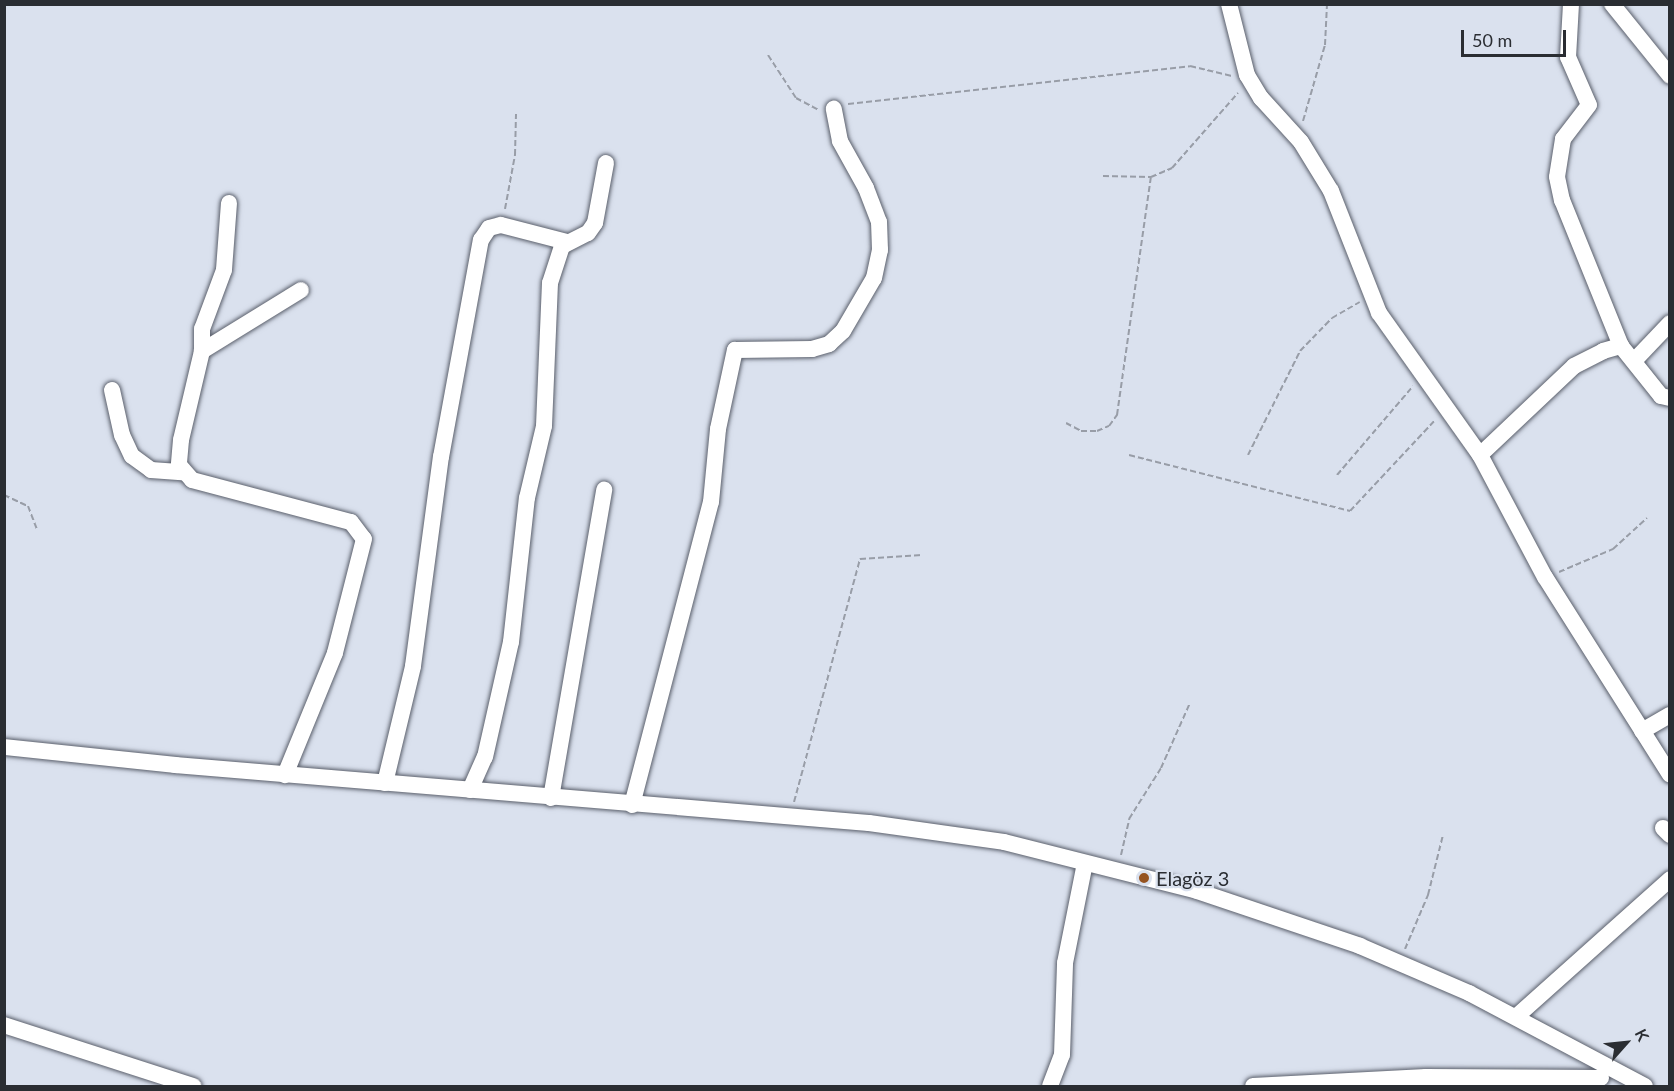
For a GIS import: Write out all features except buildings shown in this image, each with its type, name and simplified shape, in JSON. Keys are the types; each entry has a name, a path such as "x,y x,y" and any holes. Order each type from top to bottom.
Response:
{"street":[{"path":"1229,4 1238,50 1250,80 1295,134 1341,209 1371,298 1480,455 1545,577 1670,775"},
{"path":"1571,4 1568,57 1589,105 1563,138 1557,177 1562,200 1621,346 1667,401"},
{"path":"1612,4 1670,76"},
{"path":"633,805 711,502 718,429 735,350 812,349 829,344 843,331 874,278 880,250 879,222 866,188 840,141 834,109"},
{"path":"470,790 485,757 511,642 526,498 544,426 550,283 567,242 592,229 606,163"},
{"path":"182,472 181,440 202,351 202,330 224,270 229,202"},
{"path":"385,783 413,666 441,457 480,240 489,228 501,225 567,242"},
{"path":"202,351 301,290"},
{"path":"1634,361 1670,323"},
{"path":"1480,455 1574,366 1621,346"},
{"path":"112,390 122,435 132,456 151,470 182,472 192,480 351,522 362,533 364,544 335,653 285,775"},
{"path":"551,798 604,490"},
{"path":"1642,731 1670,715"},
{"path":"4,747 285,775 790,817 962,834 1118,871 1251,907 1399,962 1516,1016 1601,1076"},
{"path":"1050,1086 1062,1055 1065,963 1085,863"},
{"path":"1516,1016 1670,879"},
{"path":"4,1025 193,1086"},
{"path":"1253,1086 1426,1077 1601,1076 1645,1086"}],"path":[{"path":"1295,134 1307,114 1324,45 1327,4"},
{"path":"768,55 801,103 820,110 834,109 878,98 925,97 1190,66 1250,80 1178,162 1151,177 1103,176"},
{"path":"501,225 516,155 516,114"},
{"path":"1066,423 1081,431 1096,431 1109,426 1117,415 1151,177"},
{"path":"1248,455 1300,351 1332,318 1371,298"},
{"path":"1337,475 1423,374"},
{"path":"1129,455 1350,511 1446,408"},
{"path":"4,495 28,506 37,528"},
{"path":"1545,577 1613,549 1647,518"},
{"path":"790,817 860,559 922,555"},
{"path":"1118,871 1129,819 1161,768 1190,703"},
{"path":"1399,962 1428,895 1443,836"}],"place":[{"name":"Elagöz 3","path":"1144,878"}]}
